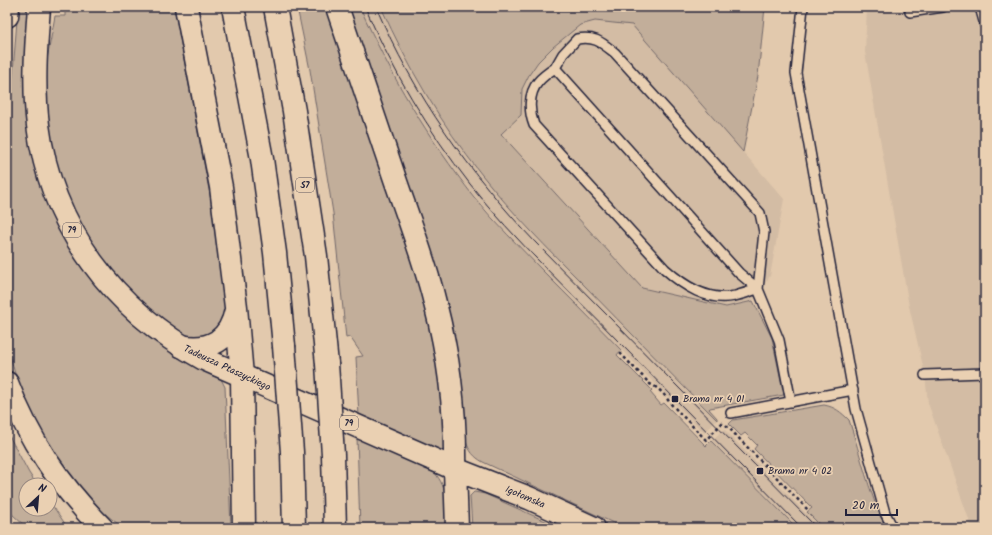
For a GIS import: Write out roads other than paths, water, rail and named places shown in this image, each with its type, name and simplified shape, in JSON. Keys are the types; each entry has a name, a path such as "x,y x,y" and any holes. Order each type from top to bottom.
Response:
{"main road":[{"path":"7,16 8,7"},
{"name":"Tadeusza Ptaszyckiego","path":"39,7 35,70 38,123 44,161 57,199 74,235 96,269 109,284 137,313 158,331 204,359 455,469"},
{"path":"186,7 221,187 236,307 242,376 244,528"},
{"path":"233,7 262,159 275,253 292,452 294,528"},
{"name":"S7","path":"275,7 294,111 316,256 327,364 333,455 335,528"},
{"path":"337,7 409,219 435,303 448,366 455,448 457,528"},
{"path":"181,346 190,348 204,348 220,340 227,333 232,323 236,307"},
{"path":"7,383 26,427 50,467 102,528"},
{"name":"Igołomska","path":"455,469 529,498 594,528"}],"lane":[{"path":"803,7 796,73 856,409 885,513 893,528"},
{"path":"910,12 943,7"},
{"path":"980,7 985,25"},
{"path":"593,38 603,43 615,53 760,213 764,232 758,289 726,297 704,294 692,289 676,278 665,269 534,125 530,116 530,100 537,83 555,68 563,54 577,39 593,38"},
{"path":"555,68 739,273 758,289 779,340 791,402"},
{"path":"925,375 983,375"},
{"path":"731,413 853,390"}],"tram line":[{"path":"365,7 387,54 425,121 470,184 487,205 543,265 802,528"},
{"path":"376,7 391,40 426,102 466,161 488,189 536,243 817,528"}],"place":[{"name":"Brama nr 4 01","path":"675,399"},
{"name":"Brama nr 4 02","path":"760,471"}]}
